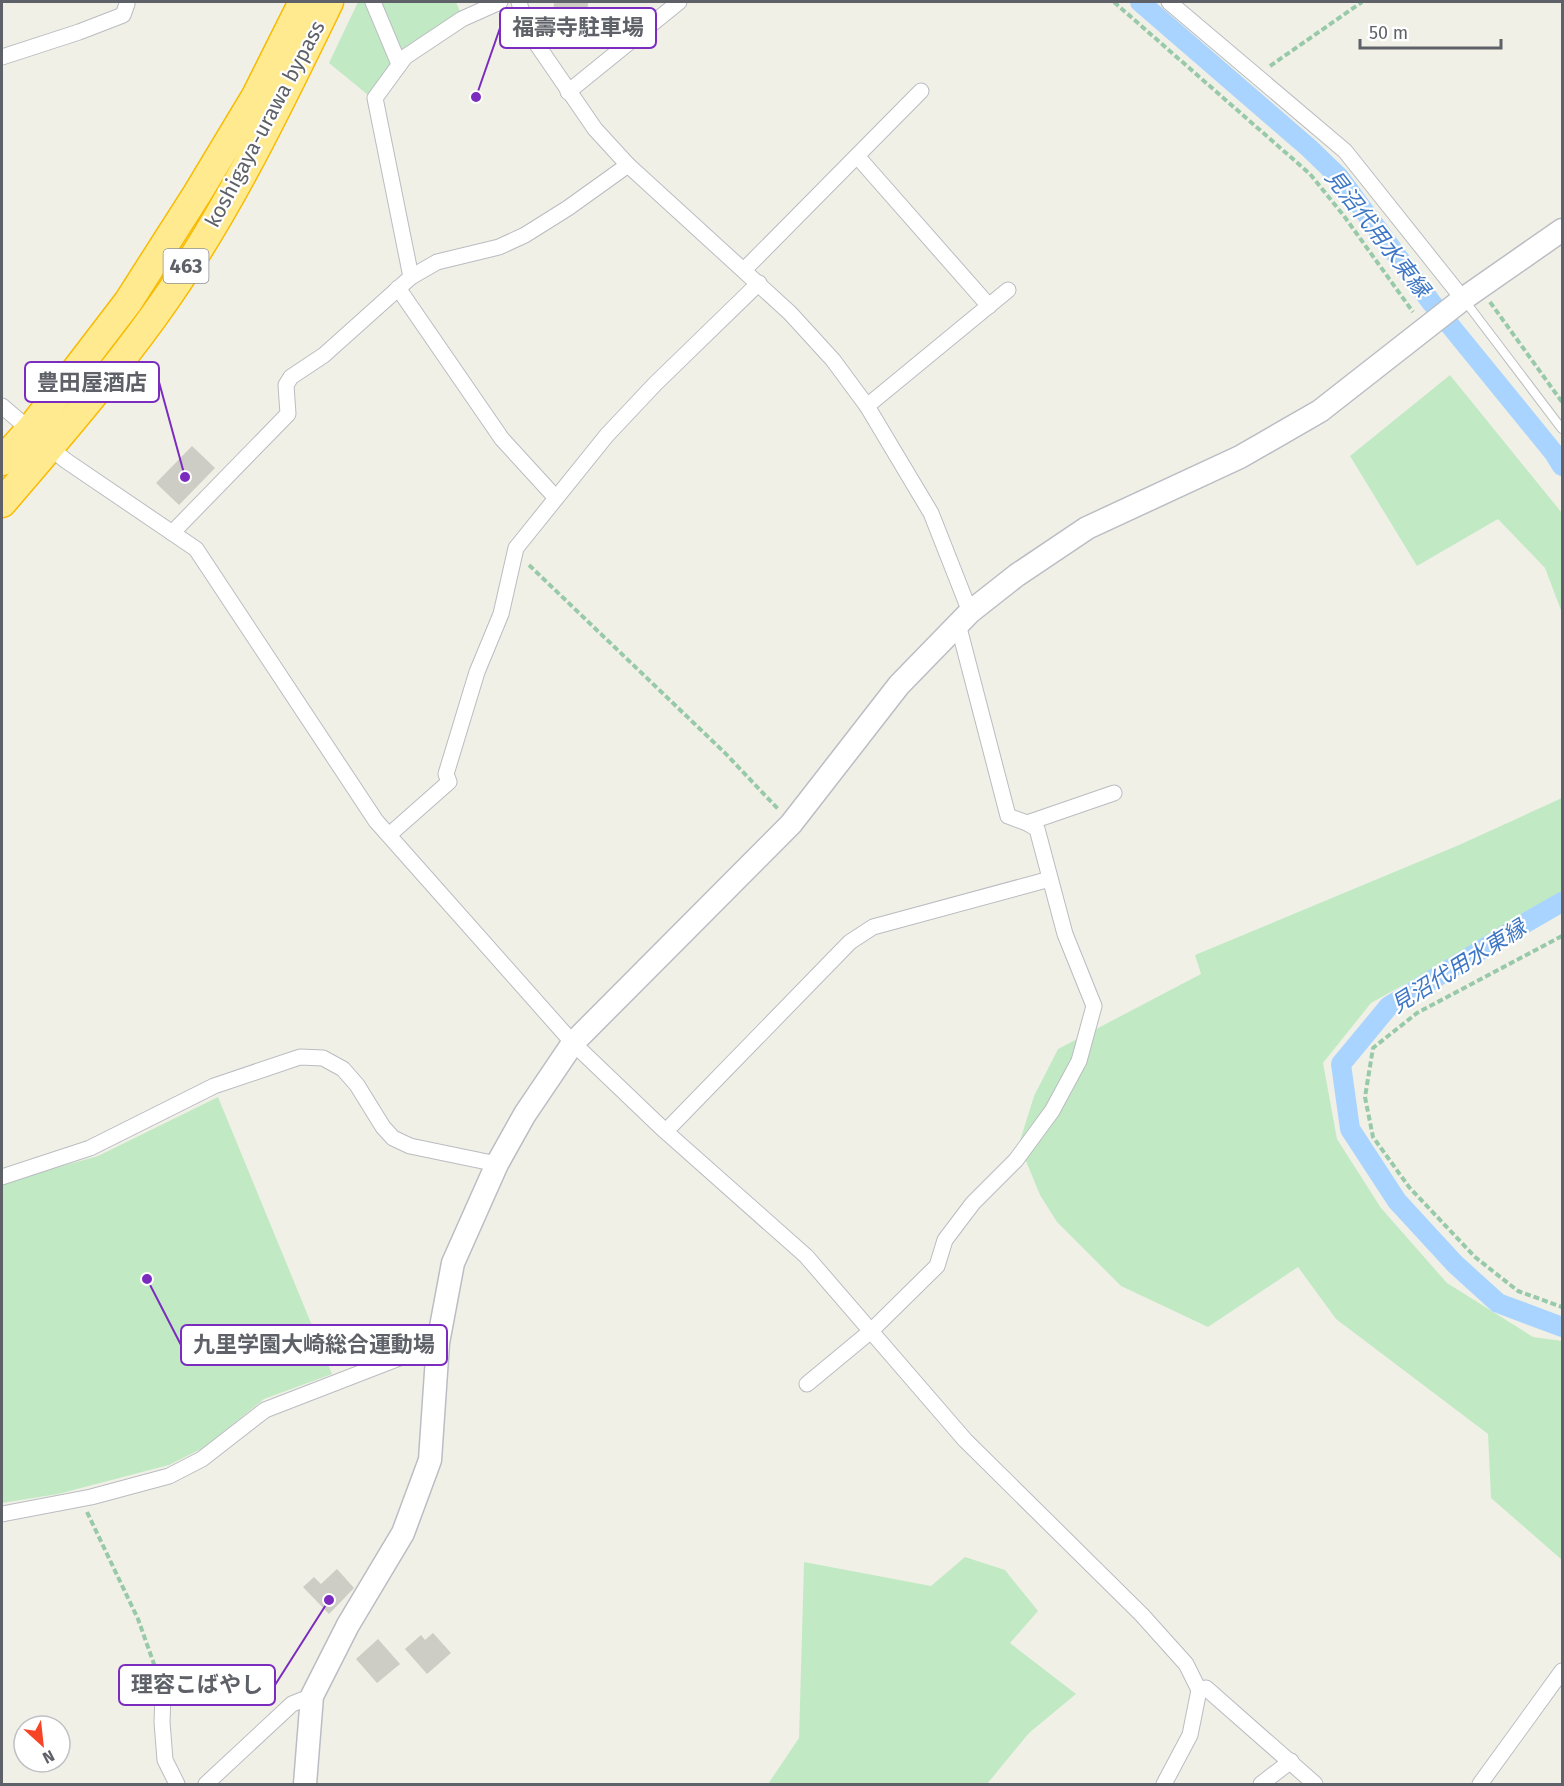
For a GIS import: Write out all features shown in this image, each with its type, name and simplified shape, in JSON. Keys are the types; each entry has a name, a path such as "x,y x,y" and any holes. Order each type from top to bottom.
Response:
{"highway":[{"name":"koshigaya-urawa bypass","path":"2,503 40,439 197,194 256,96 303,2"},
{"name":"koshigaya-urawa bypass","path":"2,461 40,439 155,315 222,210 276,112 329,2"}],"street":[{"path":"2,57 123,15 129,2"},
{"path":"373,2 399,64"},
{"path":"411,278 375,98 405,57 462,19 500,2"},
{"path":"519,2 527,30 595,129 628,165 790,313 833,360 867,406 925,502 964,618 1008,816 1028,823 1037,830 1065,934 1094,1006 1079,1061 1052,1111 1016,1160 974,1203 945,1240 937,1266 871,1331 807,1384"},
{"path":"568,92 679,2"},
{"path":"1169,2 1345,151 1459,302"},
{"path":"744,270 921,92"},
{"path":"857,156 989,306"},
{"path":"172,533 288,414 286,385 291,377 324,355 411,278 437,262 499,247 525,235 568,208 628,165"},
{"path":"305,1785 312,1696 348,1625 403,1533 430,1460 438,1343 453,1263 497,1164 525,1113 573,1043 791,824 899,685 964,618 1017,575 1088,528 1240,457 1320,411 1459,302 1563,230"},
{"path":"389,835 449,782 446,774 477,672 501,614 516,548 607,435 655,384 759,283"},
{"path":"399,288 502,439 556,498"},
{"path":"867,406 1008,290"},
{"path":"2,406 65,460 196,549 376,820 573,1043 666,1131 806,1257 965,1440 1142,1615 1186,1664 1199,1690 1190,1735 1164,1785"},
{"path":"1028,823 1114,793"},
{"path":"666,1131 850,942 873,927 1050,879"},
{"path":"2,1177 90,1148 214,1086 300,1057 323,1058 343,1069 357,1085 383,1127 393,1138 410,1146 497,1164"},
{"path":"2,1514 81,1499 169,1476 202,1459 265,1410 438,1343"},
{"path":"1480,1785 1563,1671"},
{"path":"1199,1690 1206,1688 1291,1761 1315,1785"},
{"path":"163,1696 162,1722 165,1760 177,1785"},
{"path":"206,1785 292,1704 312,1696"},
{"path":"1261,1785 1291,1761"}],"lane":[{"path":"1459,302 1563,429"}],"path":[{"path":"1113,2 1310,174 1426,327"},
{"path":"1258,77 1270,65 1362,2"},
{"path":"1489,301 1563,402"},
{"path":"515,552 725,753 791,824"},
{"path":"1563,936 1417,1013 1373,1048 1365,1097 1373,1137 1409,1187 1450,1231 1475,1257 1518,1291 1563,1307"},
{"path":"81,1499 138,1619 159,1673 163,1696"}],"green space":[{"path":"358,2 456,2 461,14 401,51 368,95 329,63"},
{"path":"1450,375 1562,513 1562,613 1545,568 1498,519 1417,566 1350,456"},
{"path":"1562,798 1562,896 1371,1003 1323,1063 1337,1139 1381,1208 1447,1283 1533,1337 1562,1341 1562,1560 1491,1498 1488,1434 1336,1319 1298,1267 1208,1327 1121,1286 1057,1222 1040,1195 1019,1144 1034,1096 1058,1049 1201,974 1195,955 1459,845"},
{"path":"218,1097 332,1374 264,1399 203,1448 169,1465 58,1494 2,1503 2,1183 98,1156"},
{"path":"965,1557 1005,1570 1038,1611 1010,1643 1076,1694 1029,1733 987,1784 768,1784 799,1738 804,1562 931,1586"}],"building":[{"path":"554,2 588,2 585,46 551,42"},
{"path":"192,446 215,468 179,505 156,483"},
{"path":"337,1569 354,1588 329,1614 303,1587 314,1577 321,1584"},
{"path":"433,1633 451,1653 427,1674 405,1649 421,1635 425,1640"},
{"path":"378,1639 400,1664 377,1683 356,1659"}],"waterway":[{"name":"見沼代用水東縁","path":"1140,2 1309,148 1339,177 1431,302 1554,453 1562,466"},
{"name":"見沼代用水東縁","path":"1562,902 1389,1006 1341,1064 1350,1129 1397,1201 1455,1264 1498,1303 1562,1327"}],"place":[{"name":"福壽寺駐車場","path":"476,97"},
{"name":"豊田屋酒店","path":"185,477"},
{"name":"九里学園大崎総合運動場","path":"147,1279"},
{"name":"理容こばやし","path":"329,1600"}]}
